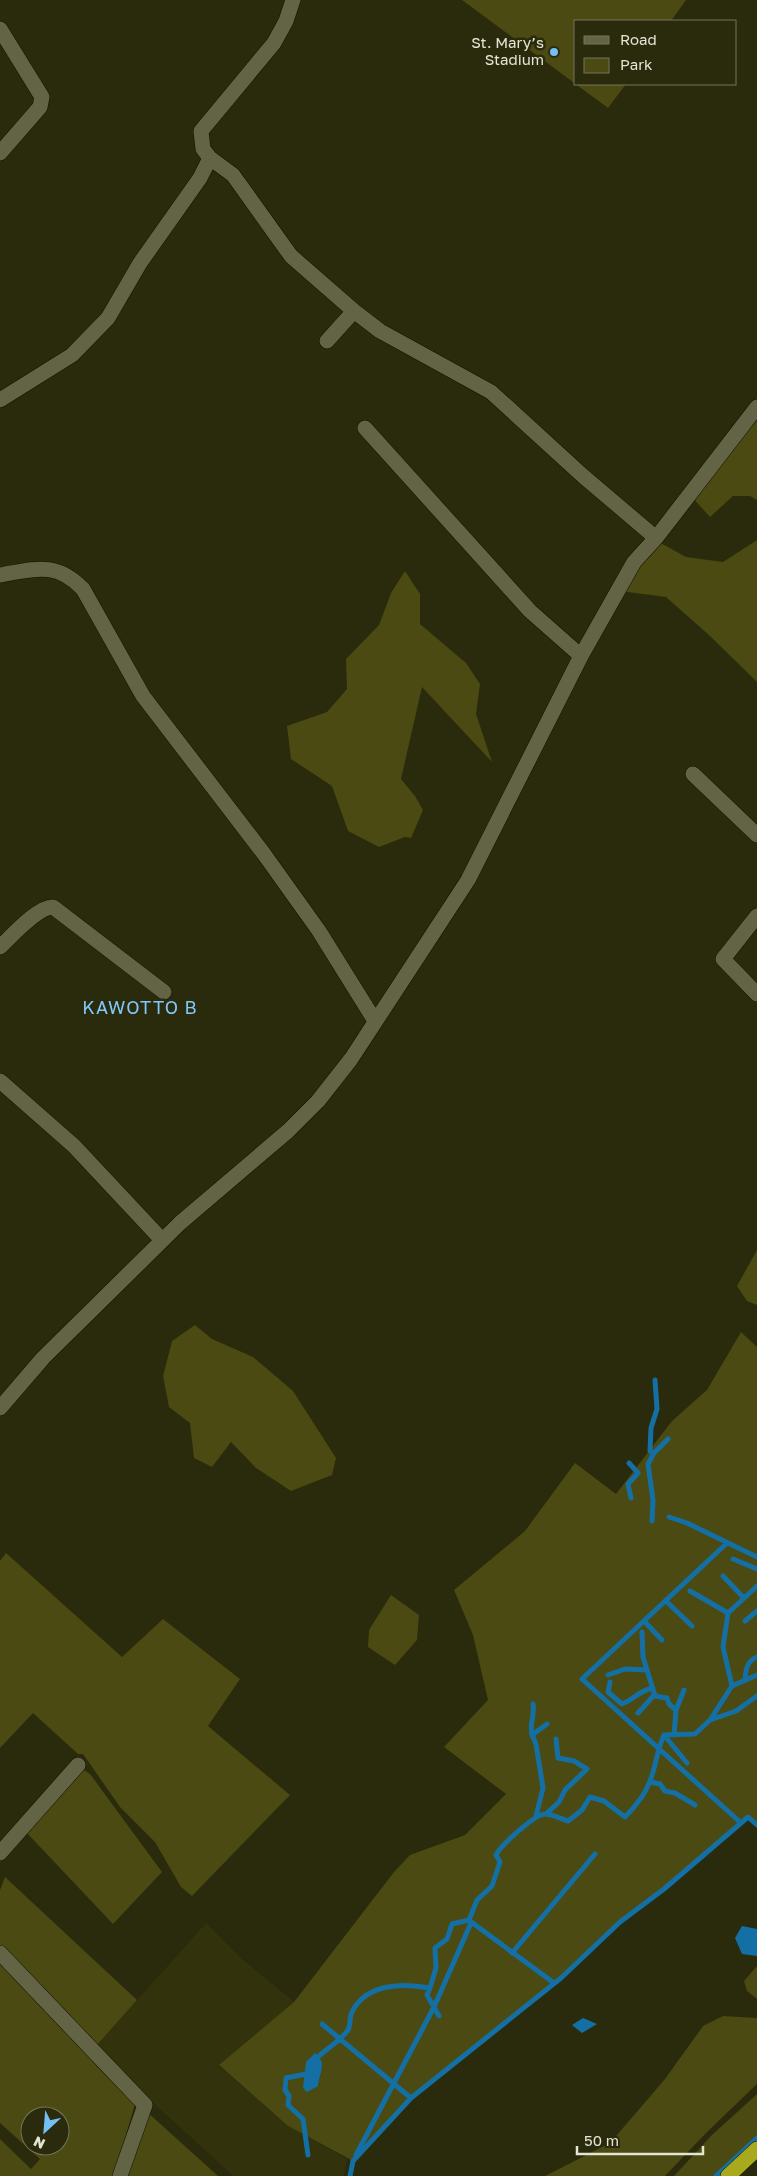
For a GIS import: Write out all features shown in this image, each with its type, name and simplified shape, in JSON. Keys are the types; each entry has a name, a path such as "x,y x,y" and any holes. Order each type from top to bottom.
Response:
{"highway":[{"path":"728,2176 757,2148"}],"street":[{"path":"293,0 286,21 274,43 201,131 203,149 210,158 233,175 291,256 354,311 380,331 490,392 583,476 656,538"},
{"path":"0,29 42,97 40,107 0,153"},
{"path":"0,400 72,356 108,318 140,263 200,178 210,158"},
{"path":"327,342 354,311"},
{"path":"0,1408 43,1358 162,1240 288,1131 318,1100 351,1059 468,880 581,656 634,562 656,538 757,407"},
{"path":"365,428 530,611 581,656"},
{"path":"0,575 39,569 54,569 74,579 83,589 143,696 264,854 319,932 375,1021"},
{"path":"693,774 757,834"},
{"path":"0,947 34,916 48,907 53,907 164,992"},
{"path":"757,916 723,959 757,994"},
{"path":"0,1081 74,1146 162,1240"},
{"path":"0,1853 78,1765"},
{"path":"0,1953 145,2105 120,2176"}],"shaded area":[{"path":"206,1923 241,1958 294,2002 219,2066 288,2126 347,2159 344,2176 233,2176 149,2099 97,2045"}],"green space":[{"name":"St. Mary’s Stadium","path":"462,0 686,0 672,20 574,20 574,83"},
{"name":"St. Mary’s Stadium","path":"577,85 625,85 608,108"},
{"path":"757,421 757,500 750,496 733,496 710,517 691,496 723,455"},
{"path":"757,540 757,682 710,636 666,597 620,591 657,541 686,557 723,562"},
{"path":"405,571 420,594 420,624 466,663 480,684 476,714 492,762 422,687 401,779 415,796 423,810 411,838 405,837 379,847 348,831 332,786 291,759 287,726 327,712 347,689 346,659 379,625 391,593"},
{"path":"757,1250 757,1305 747,1301 737,1286"},
{"path":"195,1325 212,1339 253,1357 293,1391 336,1458 332,1475 291,1491 256,1468 231,1442 212,1467 194,1458 190,1423 169,1407 163,1376 172,1341"},
{"path":"741,1332 757,1347 757,1825 748,1817 664,1889 620,1922 561,1978 411,2098 353,2161 288,2126 219,2065 294,2002 394,1872 410,1855 465,1835 506,1794 444,1747 488,1700 473,1635 454,1590 525,1531 575,1463 616,1494 672,1421 707,1390"},
{"path":"6,1553 122,1657 163,1619 240,1679 208,1726 290,1795 192,1896 181,1887 155,1842 120,1807 83,1754 78,1754 33,1713 0,1748 0,1561"},
{"path":"391,1595 419,1615 417,1640 395,1665 368,1647 369,1630"},
{"path":"84,1770 90,1774 162,1872 113,1924 25,1831 79,1772"},
{"path":"5,1877 137,2000 97,2045 0,1945 0,1890"},
{"path":"0,1959 106,2076 135,2104 114,2176 0,2176 0,2139 31,2169 40,2159 37,2156 70,2156 70,2106 20,2106 20,2141 0,2123"},
{"path":"757,1966 757,1999 747,1991 744,1981"},
{"path":"723,2016 757,2018 757,2084 665,2176 545,2176 610,2143 665,2079 703,2026"},
{"path":"757,2094 757,2138 716,2176 674,2176 712,2135"},
{"path":"146,2111 218,2176 126,2176"}],"water":[{"path":"742,1926 757,1929 757,1956 742,1954 735,1938"},
{"path":"583,2018 597,2024 582,2033 572,2025"},
{"path":"315,2053 322,2064 321,2072 318,2086 307,2092 303,2088 306,2062"}],"waterway":[{"path":"654,1453 650,1451 651,1428 657,1409 655,1380"},
{"path":"652,1521 653,1500 648,1464 654,1453 668,1439"},
{"path":"629,1463 638,1473 628,1484 631,1498"},
{"path":"669,1517 687,1523 757,1557"},
{"path":"727,1543 582,1679 741,1823"},
{"path":"733,1559 757,1569"},
{"path":"723,1576 743,1597"},
{"path":"710,1720 732,1686 723,1647 728,1613 757,1586"},
{"path":"690,1591 728,1613"},
{"path":"666,1601 692,1626"},
{"path":"745,1621 757,1611"},
{"path":"644,1621 662,1640"},
{"path":"642,1632 643,1657 655,1696 667,1698 669,1704 676,1710 674,1735"},
{"path":"745,1679 749,1663 757,1657"},
{"path":"608,1675 625,1669 647,1670"},
{"path":"732,1686 757,1675"},
{"path":"610,1682 608,1692 622,1704 643,1691 653,1688"},
{"path":"676,1710 684,1690"},
{"path":"638,1713 655,1694"},
{"path":"319,2056 345,2034 348,2030 352,2012 358,2002 366,1995 386,1987 420,1986 430,1988 436,1968 435,1948 447,1939 452,1924 469,1920 477,1900 492,1886 500,1862 496,1855 518,1831 540,1815 545,1814 568,1821 582,1810 590,1797 604,1801 625,1817 648,1786 664,1735 695,1734 710,1720 736,1711 757,1696"},
{"path":"532,1735 533,1704"},
{"path":"536,1816 543,1788 536,1744 532,1735 547,1724"},
{"path":"664,1735 687,1763"},
{"path":"546,1814 559,1802 565,1790 587,1769 574,1761 558,1758 556,1739"},
{"path":"650,1782 660,1784 665,1791 675,1793 695,1805"},
{"path":"350,2176 353,2161 411,2098 561,1978 620,1922 664,1889 748,1817 757,1825"},
{"path":"512,1953 595,1854"},
{"path":"470,1921 554,1983"},
{"path":"356,2155 434,2007 471,1923"},
{"path":"430,1988 427,1995 439,2016"},
{"path":"322,2024 411,2098"},
{"path":"306,2074 286,2078 285,2090 289,2096 288,2105 303,2119 308,2155"},
{"path":"716,2176 757,2138"}],"place":[{"name":"St. Mary’s Stadium","path":"554,52"}],"district":[{"name":"KAWOTTO B","path":"140,1008"}]}
